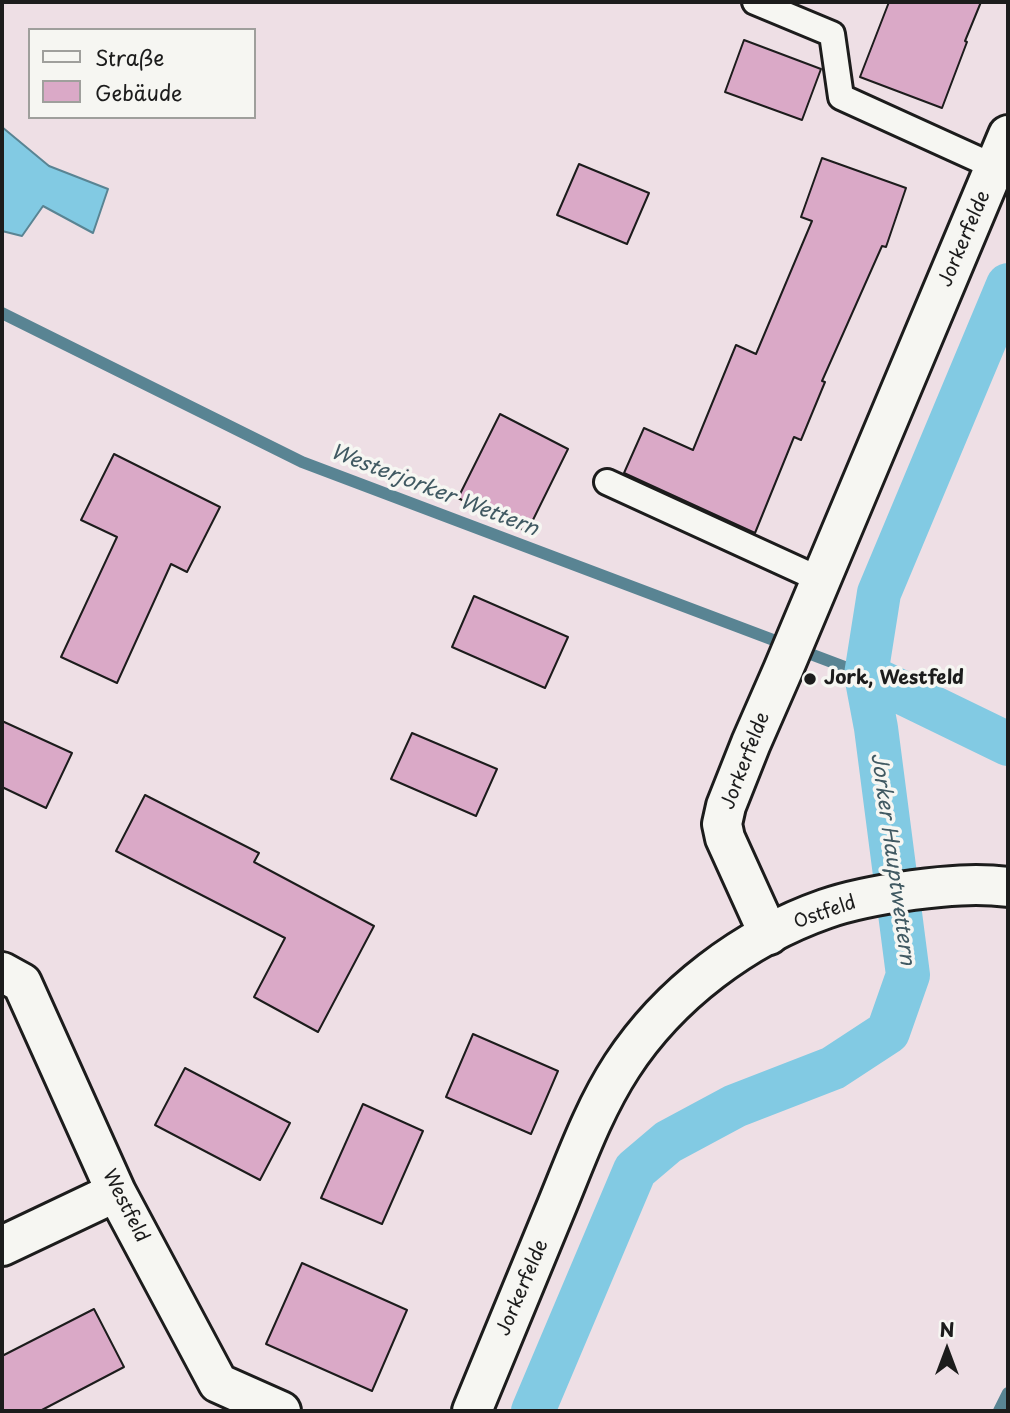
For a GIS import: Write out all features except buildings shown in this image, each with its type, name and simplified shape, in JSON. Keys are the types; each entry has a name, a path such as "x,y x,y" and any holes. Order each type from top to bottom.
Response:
{"street":[{"name":"Jorkerfelde","path":"472,1411 582,1145 604,1097 623,1065 676,1001 729,959 769,935 725,838 722,824 726,806 1002,151"},
{"name":"Ostfeld","path":"769,935 826,909 892,893 944,886 1008,887"},
{"name":"Westfeld","path":"2,972 22,983 116,1192 218,1383 281,1411"},
{"path":"2,1246 116,1192"}],"lane":[{"path":"755,2 832,34 841,97 1002,151"},
{"path":"607,482 821,580"}],"water":[{"path":"2,127 49,166 108,189 93,233 43,206 22,236 2,231"}],"waterway":[{"name":"Jorker Hauptwettern","path":"533,1411 635,1170 668,1142 735,1106 833,1068 888,1032 908,975 876,728 866,675 879,593 1008,285"},
{"name":"Westerjorker Wettern","path":"2,313 302,462 866,675"},
{"path":"866,675 1008,744"},
{"path":"999,1411 1008,1393"}],"place":[{"name":"Jork, Westfeld","path":"810,679"}]}
